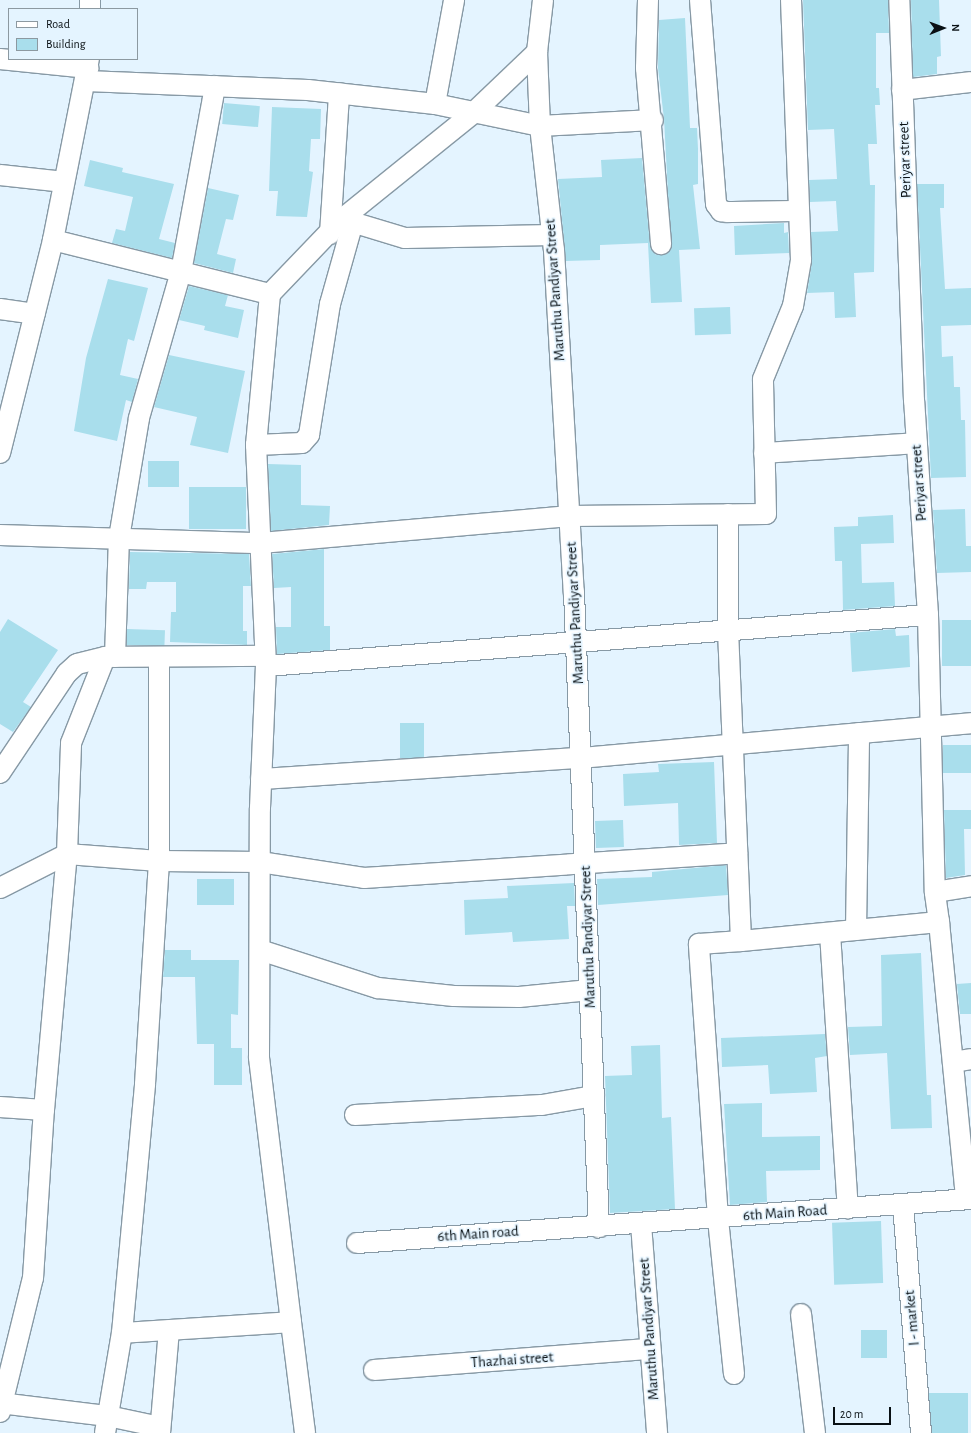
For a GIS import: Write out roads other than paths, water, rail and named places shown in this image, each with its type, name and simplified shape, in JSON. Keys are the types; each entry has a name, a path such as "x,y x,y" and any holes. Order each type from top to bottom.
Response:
{"street":[{"path":"435,104 454,0"},
{"name":"Maruthu Pandiyar Street","path":"544,0 537,52 540,126 552,235 570,516 600,1228"},
{"path":"648,0 646,68 653,120 661,244"},
{"path":"700,0 716,204 721,211 727,212 800,211"},
{"path":"0,535 261,543 570,516 766,514 763,379 793,306 801,260 791,0"},
{"name":"Periyar street","path":"899,0 916,443 928,615 928,727 935,892 962,1060 969,1199"},
{"path":"305,1433 259,1057 261,779 265,661 256,445 270,294 342,225 472,114 537,52"},
{"path":"9,60 215,86 339,93 435,104 472,114 540,126 653,120"},
{"path":"0,454 53,240 88,69"},
{"path":"902,90 971,82"},
{"path":"169,1330 160,1430 106,1424 1,1406 33,1278 44,1110 68,854 71,743 110,657 119,538 139,418 182,272 215,86"},
{"path":"256,445 302,443 310,435 342,225 339,93"},
{"path":"0,175 64,182"},
{"path":"342,225 405,238 552,235"},
{"path":"53,240 270,294"},
{"path":"0,309 35,314"},
{"path":"764,453 916,443"},
{"path":"728,514 728,630 741,942"},
{"path":"0,773 68,673 77,664 110,657 159,657 265,661 576,641 928,615"},
{"path":"106,1424 122,1333 145,1084 159,861 159,657"},
{"path":"261,779 581,758 971,723"},
{"path":"856,930 859,733"},
{"path":"0,888 68,854 159,861 260,862 364,878 439,871 585,865 737,853"},
{"path":"935,892 971,886"},
{"path":"734,1374 718,1218 699,944 741,942 939,922"},
{"path":"830,933 848,1208"},
{"path":"260,950 378,988 454,996 512,997 590,990"},
{"path":"355,1115 542,1106 594,1096"},
{"path":"0,1107 44,1110"},
{"name":"6th Main Road","path":"600,1228 969,1199"},
{"name":"I - market","path":"903,1204 922,1433"},
{"name":"Maruthu Pandiyar Street","path":"641,1224 657,1433"},
{"name":"6th Main road","path":"357,1243 511,1231 600,1228"},
{"path":"801,1314 815,1433"},
{"path":"122,1333 292,1322"},
{"name":"Thazhai street","path":"374,1370 650,1349"}]}
